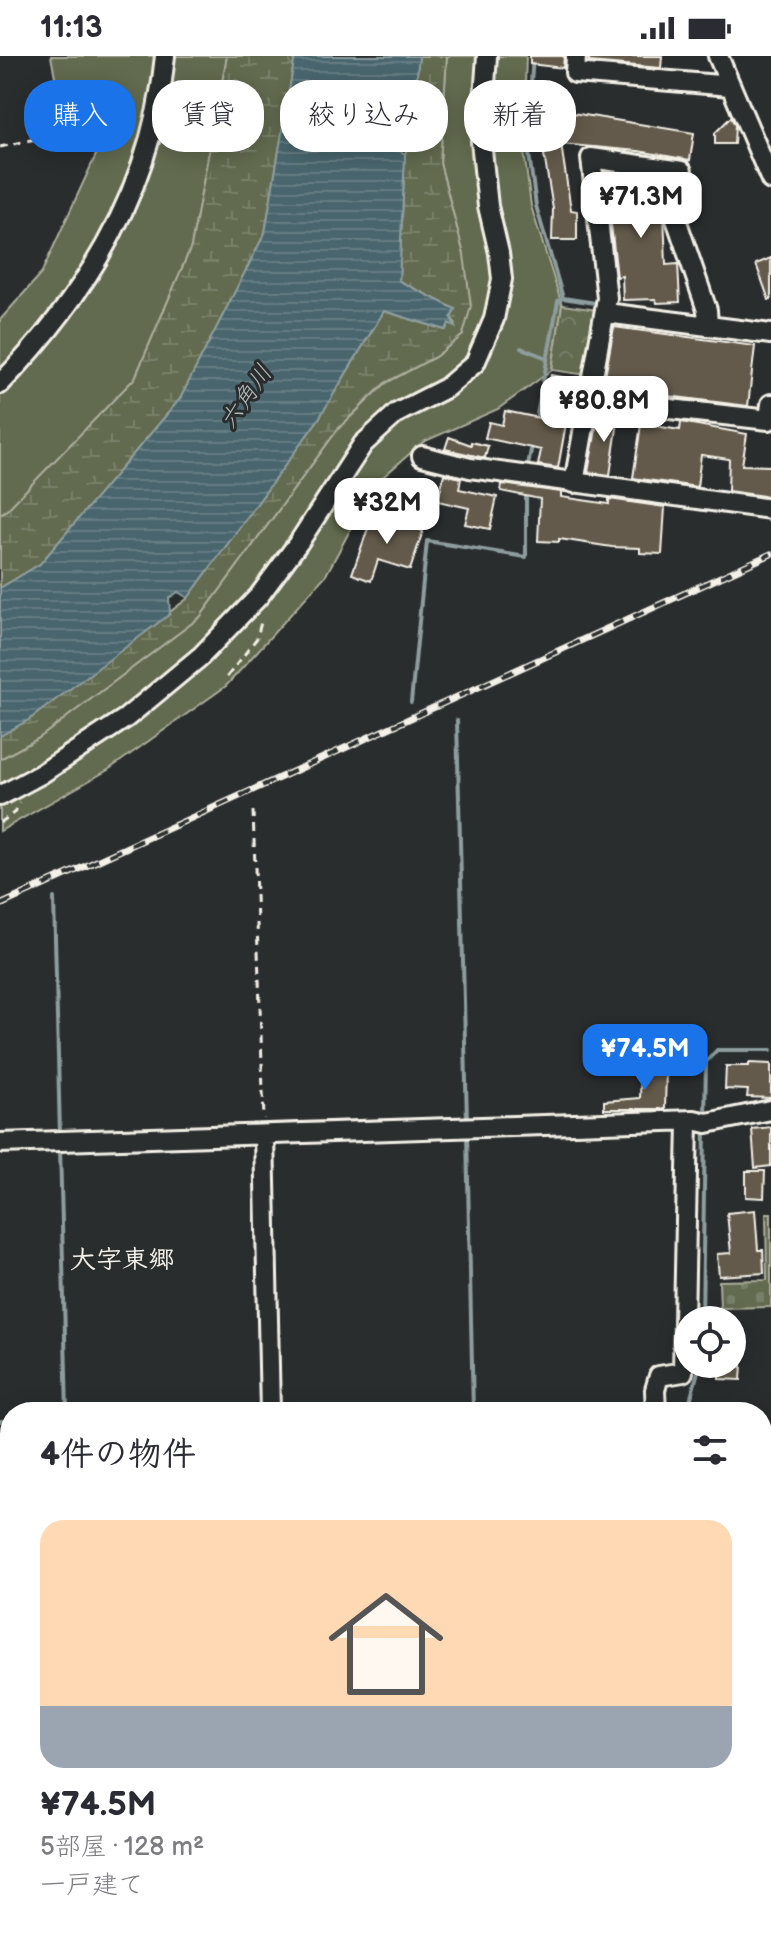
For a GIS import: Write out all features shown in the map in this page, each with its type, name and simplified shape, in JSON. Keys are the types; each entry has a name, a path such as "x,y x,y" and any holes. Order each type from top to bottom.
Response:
{"street":[{"path":"0,384 71,300 102,254 141,166 165,56"},
{"path":"0,796 41,774 126,718 201,656 259,596 299,542 363,444 397,413 446,388 475,363 494,319 502,279 488,206 481,141 487,56"},
{"path":"576,56 575,73 731,86"},
{"path":"718,56 771,180"},
{"path":"574,483 606,306 591,158 682,171 676,219 707,319"},
{"path":"606,306 707,319 771,334"},
{"path":"589,400 769,420 771,404"},
{"path":"422,456 470,468 771,509"},
{"path":"0,1143 697,1121 771,1110"},
{"path":"656,1402 659,1376 683,1372 697,1121"},
{"path":"264,1135 270,1402"}],"path":[{"path":"0,147 24,142"},
{"path":"227,677 257,638 264,609"},
{"path":"253,811 264,1135"}],"green space":[{"path":"51,56 227,56 222,80 152,80 152,152 209,152 191,247 135,378 0,514 0,320 41,274 97,152 136,152 136,80 56,80"},
{"path":"227,56 295,56 291,80 280,80 280,144 265,233 180,399 40,564 0,588 0,514 135,378 191,247 209,152 264,152 264,80 222,80"},
{"path":"419,56 447,56 445,80 416,80"},
{"path":"447,56 526,56 525,80 464,80 464,152 524,152 531,206 562,305 552,370 498,409 423,442 375,484 326,575 226,686 108,770 0,831 0,759 39,738 200,617 338,429 386,383 435,357 463,335 464,255 440,163 441,152 448,152 448,80 445,80"},
{"path":"441,152 440,163 464,255 471,306 463,335 435,357 385,383 338,429 200,617 39,738 0,759 0,736 30,719 188,598 318,420 384,311 445,330 449,323 455,326 451,318 455,309 399,281 405,154"},
{"path":"562,305 598,310 588,375 552,370"},
{"path":"766,1213 771,1213 771,1307 720,1306 719,1281 767,1280"}],"water":[{"path":"295,56 419,56 416,80 291,80"},
{"name":"六角川","path":"280,144 280,152 402,152 405,154 399,281 455,309 451,318 455,327 449,323 446,330 384,311 318,420 188,598 178,592 169,598 170,614 30,719 0,736 0,588 40,564 180,399 265,233"}],"building":[{"path":"530,56 564,56 563,68 530,64"},
{"path":"589,56 662,56 661,68 589,62"},
{"path":"576,114 694,133 690,160 576,145"},
{"path":"731,117 735,125 734,144 715,144 715,133"},
{"path":"544,152 562,152 571,210 577,211 577,240 552,240 553,209"},
{"path":"605,172 617,174 617,180 665,184 666,265 678,264 680,302 623,300 622,276 617,277"},
{"path":"771,258 771,300 769,300 756,264"},
{"path":"614,327 755,346 748,406 603,388"},
{"path":"551,375 574,379 558,468 538,465 541,450 485,438 489,422 502,425 505,411 544,419"},
{"path":"599,413 619,415 610,475 588,472"},
{"path":"642,418 656,420 655,426 680,430 681,422 747,434 742,465 771,466 771,497 728,491 729,459 701,455 697,487 633,478"},
{"path":"449,437 471,445 471,442 488,446 485,458 445,449"},
{"path":"444,474 461,478 459,489 497,497 490,529 465,524 469,508 438,501"},
{"path":"502,484 561,492 561,497 609,504 609,499 665,507 662,554 640,553 640,548 559,539 559,542 538,541 540,499 501,491"},
{"path":"373,514 423,531 410,570 378,560 371,581 352,574"},
{"path":"657,1043 696,1044 695,1058 656,1056"},
{"path":"749,1063 771,1064 771,1098 747,1097 748,1090 725,1089 726,1066 749,1066"},
{"path":"641,1067 666,1068 665,1109 604,1109 604,1101 640,1098"},
{"path":"771,1127 771,1166 755,1168 752,1129"},
{"path":"746,1171 765,1171 764,1198 746,1197"},
{"path":"755,1210 758,1250 763,1250 764,1273 719,1276 717,1254 731,1253 727,1213"}],"waterway":[{"path":"533,56 527,139 536,206 563,298"},
{"path":"536,420 558,301 563,298 602,304"},
{"path":"521,348 547,358"},
{"path":"527,471 532,445"},
{"path":"411,702 427,541 526,557 526,480"},
{"path":"457,720 467,1122"},
{"path":"54,898 60,1135"},
{"path":"705,1118 706,1062 717,1050 771,1050"},
{"path":"702,1306 705,1126"},
{"path":"467,1134 473,1402"},
{"path":"60,1148 67,1402"},
{"path":"690,1402 696,1378"}],"railway":[{"path":"0,905 771,554"}],"district":[{"name":"大字東郷","path":"122,1260"}]}
